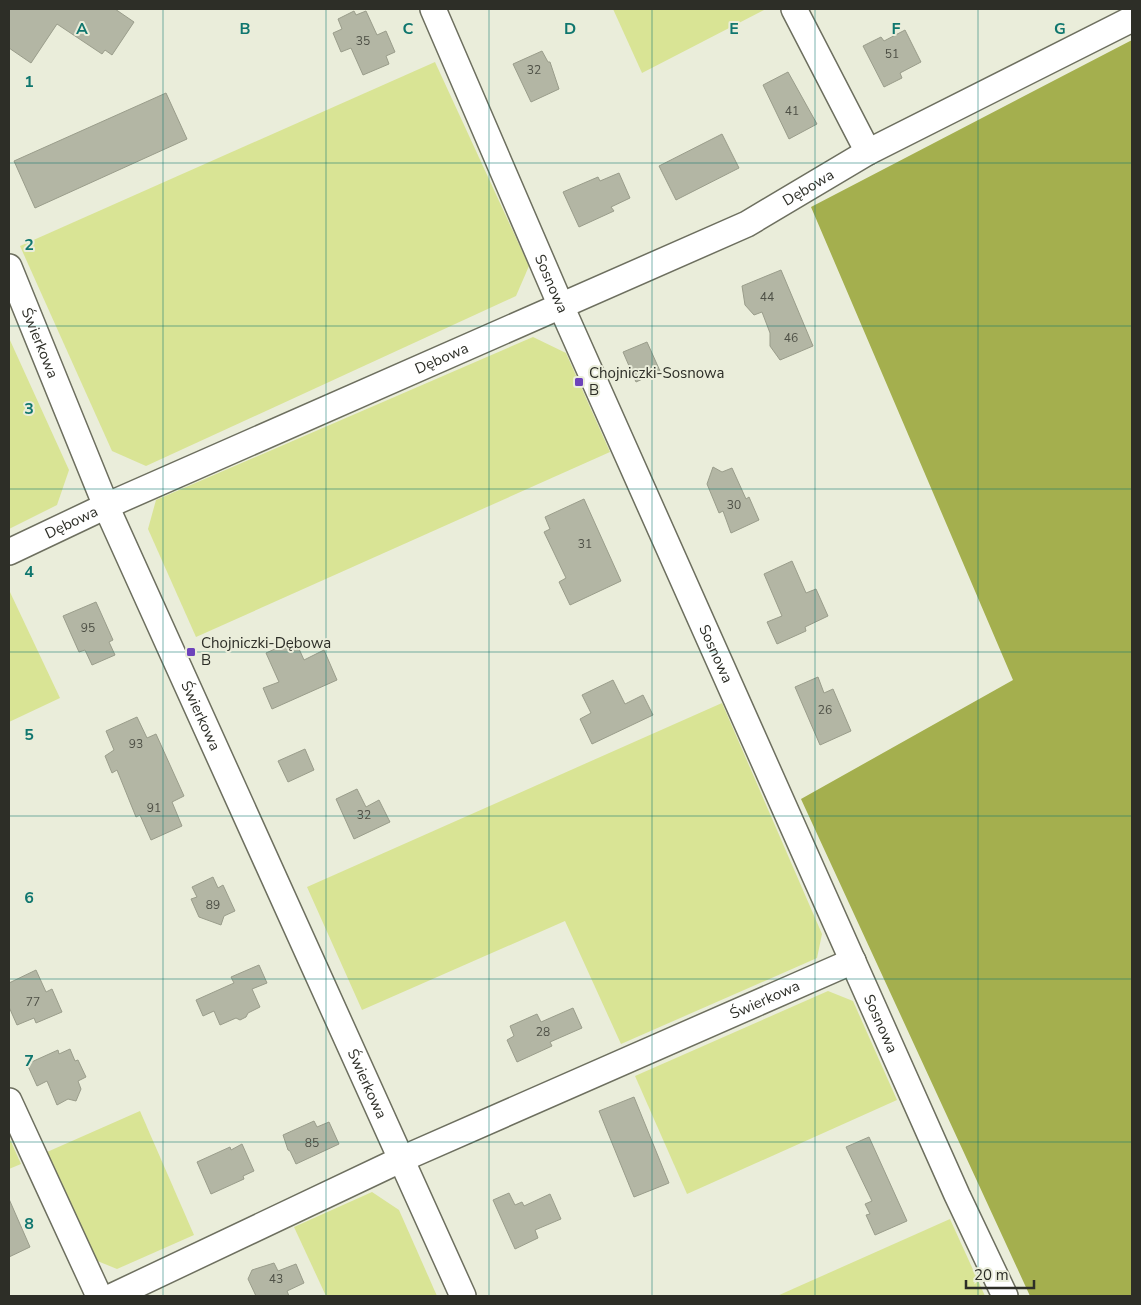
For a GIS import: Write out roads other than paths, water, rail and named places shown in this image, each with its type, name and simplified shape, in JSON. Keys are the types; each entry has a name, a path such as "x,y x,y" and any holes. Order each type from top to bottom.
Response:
{"street":[{"name":"Sosnowa","path":"433,9 561,306 853,961 1005,1296"},
{"path":"794,9 868,152"},
{"name":"Dębowa","path":"9,552 106,506 747,224 868,152 1132,19"},
{"name":"Świerkowa","path":"9,267 106,506 402,1159 462,1296"},
{"name":"Świerkowa","path":"113,1296 402,1159 853,961"},
{"path":"9,1101 99,1296"}],"place":[{"name":"Chojniczki-Sosnowa B","path":"579,382"},
{"name":"Chojniczki-Dębowa B","path":"191,652"}]}
